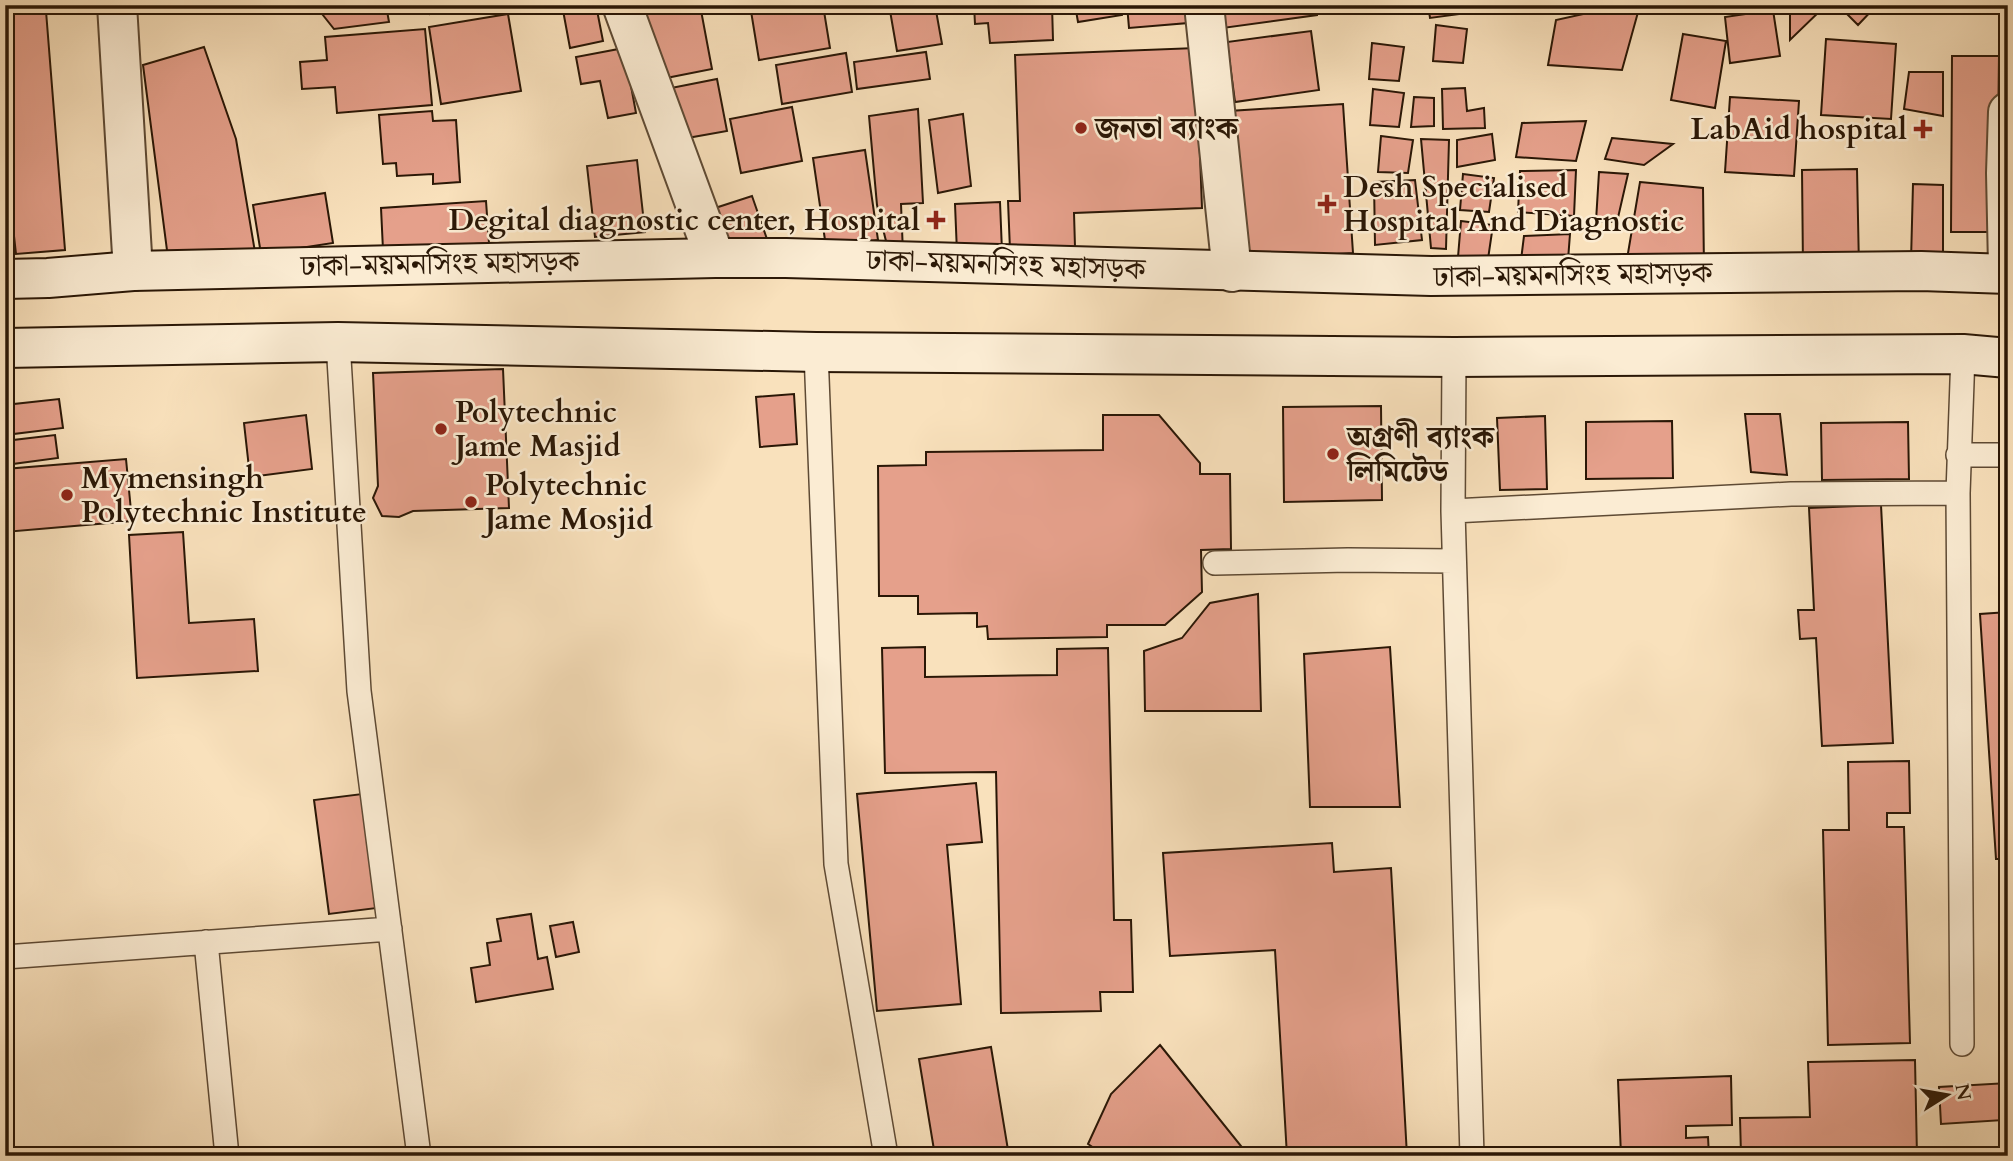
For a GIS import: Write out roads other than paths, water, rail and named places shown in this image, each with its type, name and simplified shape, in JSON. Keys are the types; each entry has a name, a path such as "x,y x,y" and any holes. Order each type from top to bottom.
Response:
{"main road":[{"path":"117,5 133,271"},
{"path":"622,5 715,258"},
{"path":"1204,5 1232,272"},
{"path":"2008,112 2008,266"},
{"name":"ঢাকা-ময়মনসিংহ মহাসড়ক","path":"5,279 133,271 715,258 1431,276 1921,271 2008,274"},
{"path":"5,348 338,342 816,352 1454,357 1962,355 2008,358"}],"lane":[{"path":"338,342 359,691 419,1156"},
{"path":"816,352 836,864 886,1156"},
{"path":"1962,355 1958,455 1962,1044"},
{"path":"1454,357 1452,511 1472,1156"},
{"path":"1958,455 2008,455"},
{"path":"1452,511 1791,494 1958,494"},
{"path":"1215,564 1348,560 1454,561"},
{"path":"5,957 390,929"},
{"path":"206,942 227,1156"}],"place":[{"name":"জনতা ব্যাংক","path":"1081,128"},
{"name":"LabAid hospital","path":"1923,129"},
{"name":"Desh Specialised Hospital And Diagnostic","path":"1327,204"},
{"name":"Degital diagnostic center, Hospital","path":"936,220"},
{"name":"Polytechnic Jame Masjid","path":"441,429"},
{"name":"অগ্রণী ব্যাংক লিমিটেড","path":"1333,454"},
{"name":"Mymensingh Polytechnic Institute","path":"67,495"},
{"name":"Polytechnic Jame Mosjid","path":"471,502"}]}
